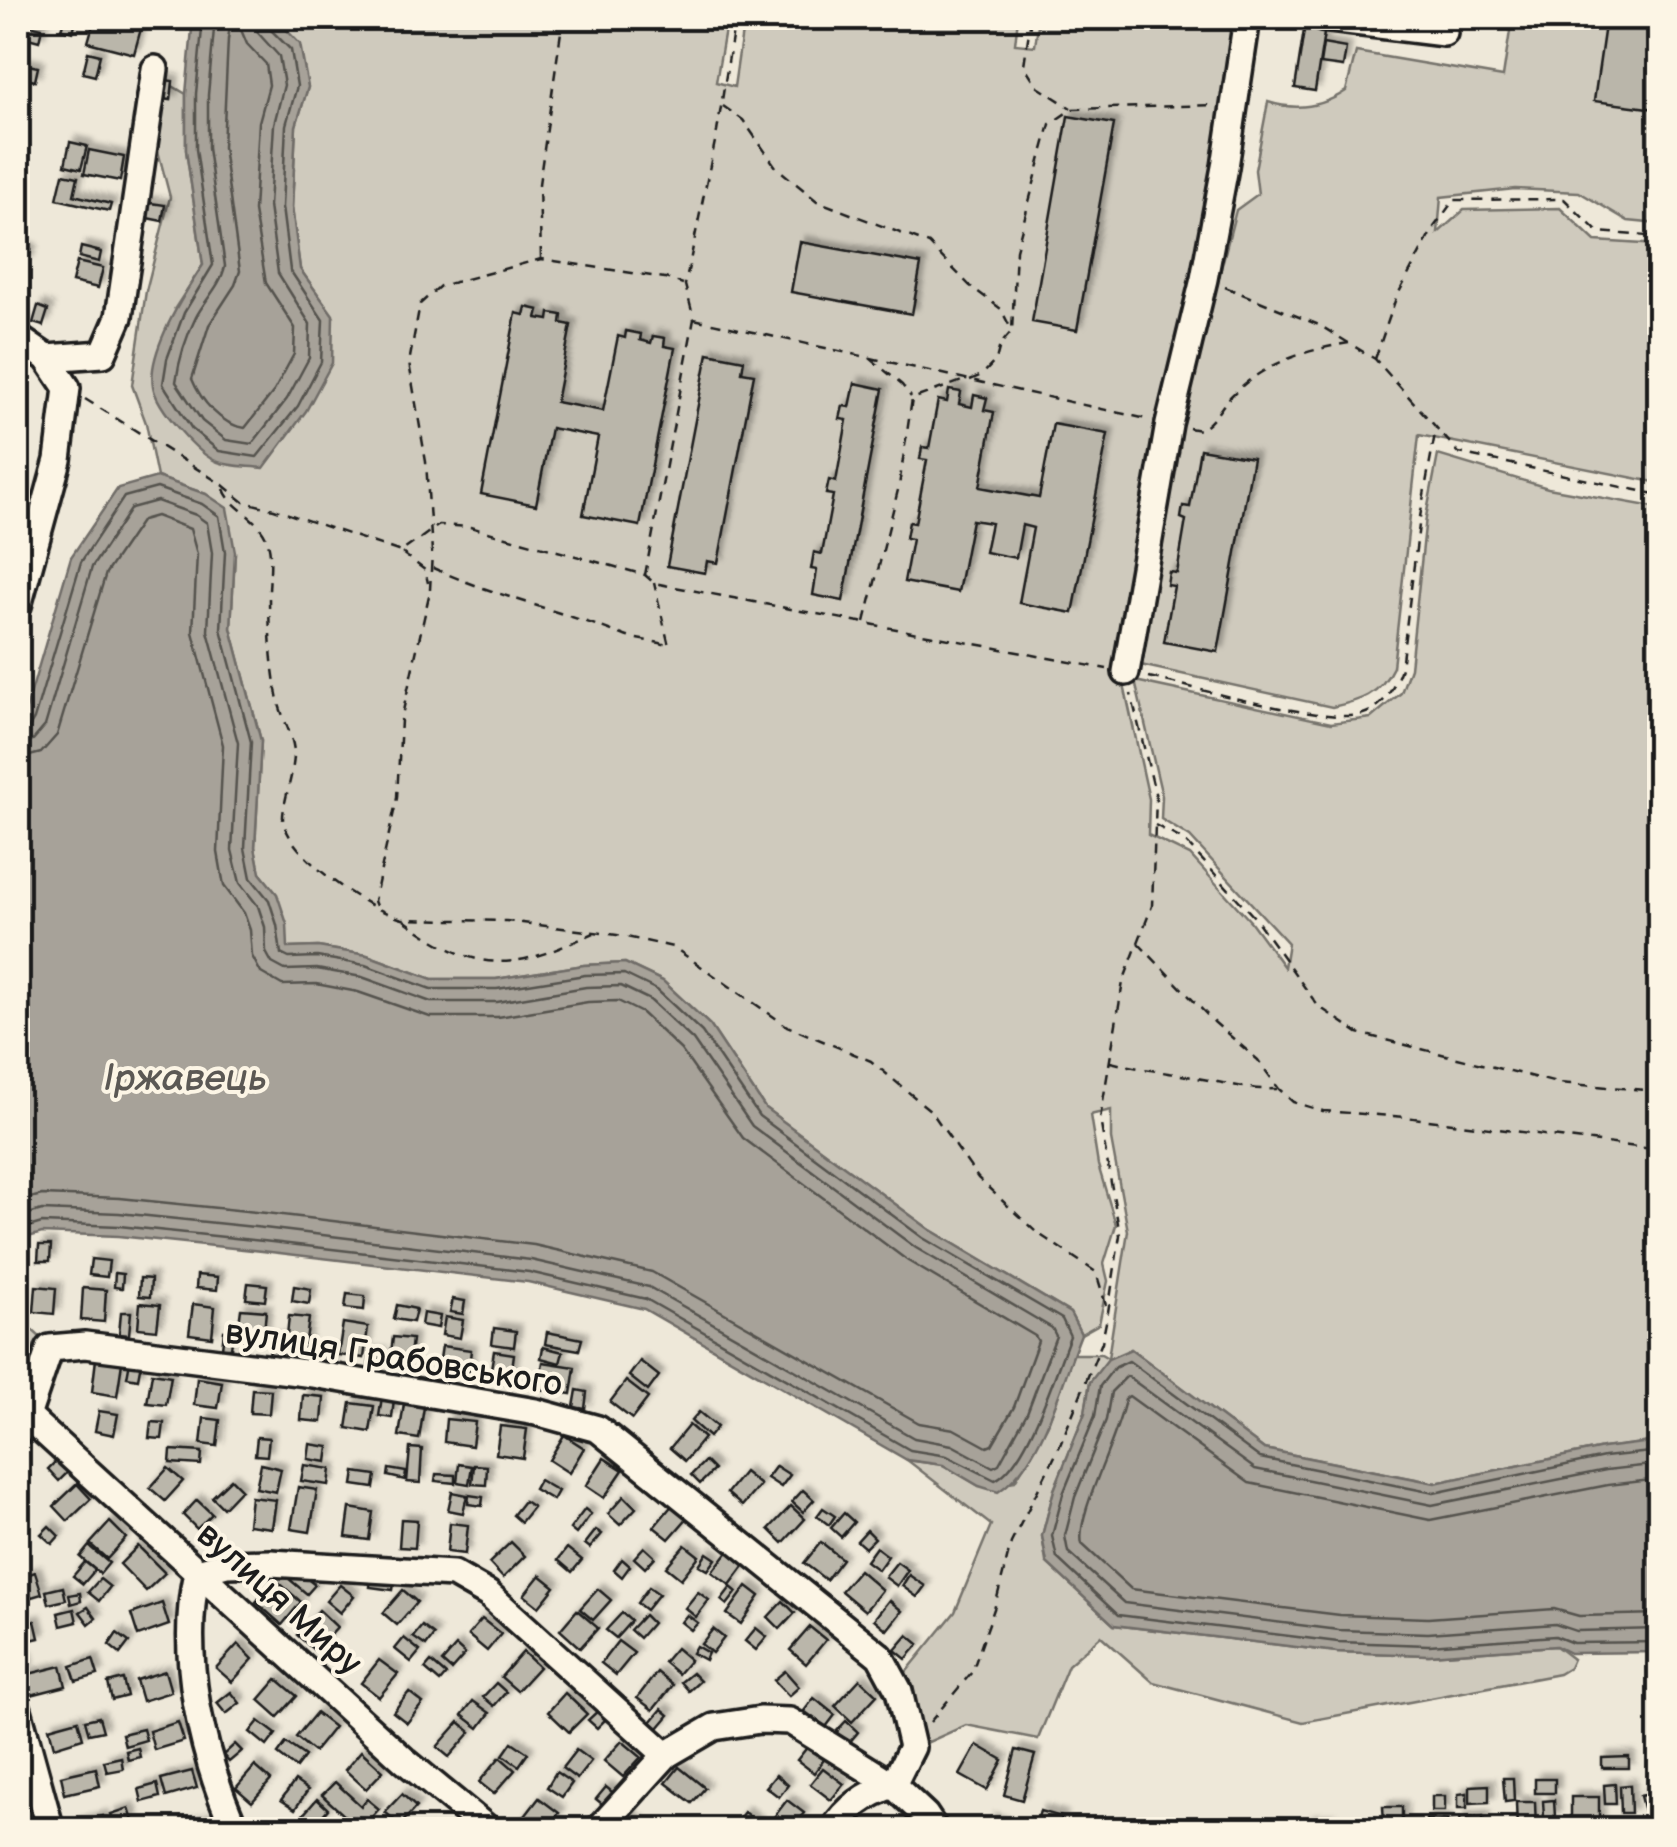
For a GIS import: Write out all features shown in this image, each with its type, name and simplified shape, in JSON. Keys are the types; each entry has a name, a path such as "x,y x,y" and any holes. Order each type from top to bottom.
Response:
{"street":[{"path":"1126,672 1169,424 1204,279 1248,18"},
{"path":"1322,18 1444,33"},
{"path":"47,358 102,354 119,317 155,69"},
{"path":"18,338 47,358 67,388 58,460 18,606"},
{"name":"вулиця Грабовського","path":"22,1425 50,1348 85,1345 314,1374 536,1412 598,1430 880,1656 898,1691 912,1747"},
{"name":"вулиця Миру","path":"22,1425 197,1572 404,1760 489,1830"},
{"path":"234,1830 203,1728 190,1667 188,1632 197,1572 227,1564 452,1574 488,1594 666,1755"},
{"path":"18,1710 51,1830"},
{"path":"598,1830 666,1755 714,1727 760,1720 790,1721 893,1784 935,1830"},
{"path":"834,1830 840,1819 868,1793 893,1784 912,1747"}],"path":[{"path":"541,260 539,184 563,18"},
{"path":"644,575 694,318 685,284 736,18"},
{"path":"1030,18 1024,66 1038,87 1072,109"},
{"path":"912,399 982,376 1012,331 1016,250 1050,124 1072,109 1234,104"},
{"path":"722,105 743,120 776,166 817,201 929,244 969,285 1001,309 1012,331"},
{"path":"1375,359 1396,298 1454,200 1564,199 1598,232 1660,237"},
{"path":"376,907 374,901 397,798 401,720 430,590 426,462 409,363 420,304 440,286 541,260 685,284"},
{"path":"1204,279 1319,325 1375,359 1459,453 1660,495"},
{"path":"694,318 1200,430 1212,423 1230,396 1266,368 1310,350 1349,343"},
{"path":"865,623 899,486 912,399 868,357"},
{"path":"67,388 223,484 244,502 274,508 401,552 426,570 430,590"},
{"path":"401,552 439,525 470,527 644,575 654,583 1126,672 1334,717 1366,713 1394,690 1401,668 1436,428"},
{"path":"223,484 226,496 254,518 268,542 273,663 279,704 294,753 283,818 296,848 338,884 466,958 498,964 556,952 594,933"},
{"path":"431,568 472,586 602,625 628,637 669,646 654,583"},
{"path":"912,1747 972,1672 1011,1543 1058,1450 1102,1342 1108,1312 1120,1236 1100,1118 1123,982 1152,906 1156,797 1126,672"},
{"path":"1155,824 1185,841 1255,918 1318,1006 1358,1033 1557,1084 1660,1091"},
{"path":"402,920 506,920 673,947 787,1026 871,1061 931,1111 978,1178 1036,1232 1096,1272 1108,1312"},
{"path":"1138,942 1214,1022 1258,1060 1292,1102 1324,1111 1406,1117 1660,1150"},
{"path":"1110,1062 1246,1090 1278,1089"}],"shaded area":[{"path":"275,18 727,18 716,82 734,87 744,18 1018,18 1015,44 1035,46 1039,18 1237,18 1197,280 1119,662 1149,799 1148,835 1190,855 1251,922 1284,967 1288,943 1190,837 1161,819 1162,796 1135,681 1331,723 1371,718 1401,693 1410,668 1426,517 1438,455 1548,488 1659,508 1659,1441 1603,1448 1436,1483 1264,1449 1131,1349 1090,1382 1085,1413 1054,1490 1042,1536 1046,1562 1114,1625 1337,1652 1429,1655 1556,1646 1573,1659 1569,1668 1559,1674 1303,1722 1153,1682 1101,1636 1068,1665 1038,1739 966,1725 924,1744 903,1676 955,1612 991,1525 907,1460 943,1465 979,1486 1015,1481 1048,1424 1073,1354 1101,1354 1108,1358 1128,1231 1111,1139 1111,1110 1090,1115 1098,1165 1116,1225 1104,1264 1108,1281 1099,1324 1081,1334 1070,1313 929,1229 765,1108 710,1025 663,981 625,963 584,965 496,979 432,979 367,955 318,947 288,948 277,894 260,873 255,847 261,741 231,628 235,552 206,494 157,477 146,423 132,385 146,291 170,197 157,147 157,111 169,84 186,94 186,150 203,265 175,308 333,316 300,269 292,208 296,126 308,87"},
{"path":"1512,18 1659,18 1659,224 1628,221 1579,192 1515,189 1441,197 1438,233 1464,210 1560,208 1595,241 1659,245 1659,483 1419,435 1393,667 1375,690 1332,707 1136,664 1183,417 1236,210 1258,194 1255,170 1268,102 1299,107 1318,104 1346,91 1356,52 1503,77"},
{"path":"18,1317 40,1337 31,1350 18,1396"}],"water":[{"path":"193,18 275,18 300,44 308,87 296,126 292,207 300,269 333,315 332,363 306,411 264,468 229,465 210,458 170,417 153,386 161,340 203,265 186,150"},
{"name":"Іржавець","path":"157,477 206,494 227,508 235,552 231,628 261,741 255,847 260,873 277,894 287,924 288,948 318,947 367,955 432,979 496,979 584,965 625,963 663,981 710,1025 765,1108 929,1229 1070,1313 1081,1334 1039,1442 1014,1479 998,1492 943,1465 907,1460 644,1309 528,1282 262,1251 118,1236 42,1233 18,1240 18,727 71,557 118,488"},
{"path":"1131,1349 1264,1449 1435,1483 1603,1448 1659,1441 1659,1652 1570,1653 1556,1646 1429,1655 1337,1652 1114,1625 1047,1563 1042,1536 1054,1490 1085,1413 1090,1382 1108,1359"}],"building":[{"path":"95,18 142,25 134,54 88,42"},
{"path":"1606,18 1660,18 1656,109 1594,101"},
{"path":"64,21 75,24 73,32 61,29"},
{"path":"24,24 42,28 39,41 21,36"},
{"path":"1305,24 1325,27 1315,91 1295,88"},
{"path":"1323,44 1346,48 1343,67 1320,64"},
{"path":"88,52 100,55 95,76 83,73"},
{"path":"18,63 38,67 35,81 18,77"},
{"path":"157,79 173,81 171,100 155,98"},
{"path":"1068,116 1114,124 1077,330 1032,322"},
{"path":"70,142 87,146 81,169 65,165"},
{"path":"89,150 124,157 120,181 84,174"},
{"path":"63,174 78,177 74,195 111,204 109,211 57,199"},
{"path":"144,202 165,205 162,221 142,217"},
{"path":"800,242 921,264 912,314 791,292"},
{"path":"18,246 31,250 27,262 18,259"},
{"path":"81,247 101,252 99,262 79,257"},
{"path":"77,262 103,268 98,288 72,282"},
{"path":"38,306 48,310 43,326 33,323"},
{"path":"526,307 539,310 537,318 549,320 550,313 562,315 561,323 571,325 556,402 603,411 618,336 625,338 626,331 641,334 640,340 651,343 653,336 665,338 664,346 675,348 640,526 583,515 598,437 551,428 536,505 481,494 516,313 524,315"},
{"path":"708,353 744,360 742,372 754,374 718,563 707,561 705,573 667,566"},
{"path":"855,383 883,389 843,601 813,595 817,570 811,569 814,552 822,554 833,495 826,494 829,480 836,482 847,420 840,419 843,406 850,407"},
{"path":"949,390 961,392 959,404 972,407 974,395 987,398 984,410 994,412 980,487 1039,498 1053,424 1108,434 1073,613 1019,603 1033,528 1022,525 1016,558 985,552 991,523 972,520 958,592 904,582 912,539 906,538 909,522 915,523 927,460 920,459 922,447 929,448 938,400 947,402"},
{"path":"1200,449 1253,458 1218,652 1164,642 1174,586 1167,585 1169,572 1177,573 1186,520 1181,518 1183,506 1190,507"},
{"path":"39,1245 51,1245 50,1261 38,1261"},
{"path":"91,1259 109,1261 107,1277 89,1275"},
{"path":"115,1273 123,1274 122,1288 114,1287"},
{"path":"197,1275 218,1277 217,1290 196,1288"},
{"path":"140,1278 151,1279 150,1297 139,1296"},
{"path":"248,1283 267,1285 265,1301 246,1299"},
{"path":"36,1286 56,1288 54,1314 34,1312"},
{"path":"294,1286 311,1289 309,1304 292,1301"},
{"path":"83,1288 106,1290 104,1322 81,1320"},
{"path":"347,1294 365,1296 364,1310 345,1308"},
{"path":"453,1299 465,1301 463,1314 450,1312"},
{"path":"140,1303 160,1305 157,1330 138,1328"},
{"path":"193,1304 215,1307 212,1337 189,1334"},
{"path":"397,1305 416,1309 413,1322 394,1319"},
{"path":"241,1309 266,1311 263,1342 237,1339"},
{"path":"121,1312 131,1312 129,1335 119,1334"},
{"path":"423,1313 440,1316 438,1328 421,1325"},
{"path":"289,1316 309,1318 305,1348 286,1346"},
{"path":"445,1317 463,1320 460,1338 442,1335"},
{"path":"343,1323 368,1327 364,1358 338,1355"},
{"path":"494,1328 516,1331 514,1347 492,1344"},
{"path":"224,1331 233,1332 231,1348 222,1348"},
{"path":"547,1332 582,1339 579,1350 545,1344"},
{"path":"393,1337 412,1339 409,1364 390,1362"},
{"path":"271,1338 283,1339 281,1358 269,1356"},
{"path":"442,1346 471,1350 468,1376 438,1372"},
{"path":"543,1347 563,1352 560,1363 541,1358"},
{"path":"317,1350 334,1352 333,1364 315,1362"},
{"path":"494,1351 514,1354 510,1384 489,1380"},
{"path":"370,1353 382,1354 380,1371 368,1369"},
{"path":"96,1359 122,1363 117,1396 92,1392"},
{"path":"130,1361 141,1363 138,1379 127,1377"},
{"path":"640,1361 659,1376 648,1391 629,1376"},
{"path":"543,1362 575,1367 571,1394 538,1389"},
{"path":"152,1373 171,1376 166,1405 147,1403"},
{"path":"197,1378 222,1382 218,1408 194,1405"},
{"path":"626,1381 648,1398 632,1419 610,1402"},
{"path":"252,1389 271,1390 269,1414 250,1413"},
{"path":"577,1390 587,1392 585,1409 574,1407"},
{"path":"303,1395 324,1397 322,1422 301,1420"},
{"path":"382,1397 394,1399 392,1418 379,1416"},
{"path":"351,1403 374,1406 370,1432 347,1428"},
{"path":"404,1404 424,1407 419,1439 399,1436"},
{"path":"99,1411 118,1414 114,1435 95,1431"},
{"path":"699,1412 717,1427 709,1437 691,1421"},
{"path":"204,1418 220,1420 217,1446 201,1444"},
{"path":"446,1419 475,1422 472,1446 444,1442"},
{"path":"151,1422 164,1423 162,1439 149,1438"},
{"path":"689,1425 704,1438 685,1461 670,1448"},
{"path":"500,1426 527,1429 523,1458 496,1454"},
{"path":"564,1435 584,1448 569,1473 549,1460"},
{"path":"257,1437 269,1438 267,1456 255,1455"},
{"path":"310,1444 329,1447 327,1462 308,1459"},
{"path":"410,1448 422,1449 420,1483 407,1482"},
{"path":"171,1450 202,1452 201,1465 170,1463"},
{"path":"604,1458 623,1470 604,1498 586,1486"},
{"path":"58,1459 70,1470 59,1481 48,1469"},
{"path":"705,1461 714,1470 700,1484 691,1475"},
{"path":"261,1464 281,1469 276,1492 256,1488"},
{"path":"459,1464 472,1466 469,1484 457,1482"},
{"path":"304,1465 331,1469 329,1485 301,1481"},
{"path":"474,1465 487,1466 486,1485 472,1484"},
{"path":"776,1466 790,1475 781,1487 767,1478"},
{"path":"168,1468 183,1481 165,1501 150,1488"},
{"path":"389,1469 406,1472 405,1480 388,1476"},
{"path":"355,1472 376,1475 374,1488 353,1485"},
{"path":"744,1472 760,1485 742,1506 727,1493"},
{"path":"436,1474 455,1475 455,1483 435,1481"},
{"path":"231,1479 241,1489 223,1508 212,1497"},
{"path":"539,1480 558,1491 553,1500 534,1489"},
{"path":"77,1484 91,1499 68,1521 54,1506"},
{"path":"298,1487 317,1490 310,1532 291,1529"},
{"path":"803,1490 814,1500 803,1512 792,1502"},
{"path":"452,1492 467,1495 463,1513 448,1510"},
{"path":"469,1495 483,1497 482,1506 468,1504"},
{"path":"624,1496 636,1508 620,1525 608,1514"},
{"path":"251,1497 276,1500 272,1528 248,1525"},
{"path":"197,1500 212,1514 197,1529 183,1515"},
{"path":"524,1501 533,1507 521,1522 513,1515"},
{"path":"674,1503 689,1516 669,1539 654,1527"},
{"path":"791,1506 805,1519 783,1543 769,1529"},
{"path":"350,1508 373,1512 369,1540 346,1537"},
{"path":"823,1508 835,1516 829,1525 817,1516"},
{"path":"585,1509 591,1514 576,1534 570,1529"},
{"path":"844,1513 854,1522 841,1537 831,1528"},
{"path":"401,1519 417,1520 415,1548 399,1547"},
{"path":"110,1522 126,1538 107,1559 90,1544"},
{"path":"450,1523 468,1525 465,1554 447,1552"},
{"path":"49,1526 59,1536 52,1544 41,1534"},
{"path":"596,1530 602,1534 590,1548 585,1544"},
{"path":"867,1530 875,1538 865,1548 857,1541"},
{"path":"511,1542 525,1556 503,1578 489,1563"},
{"path":"821,1542 842,1559 826,1580 804,1563"},
{"path":"685,1545 699,1556 681,1579 666,1567"},
{"path":"89,1546 109,1563 100,1574 80,1557"},
{"path":"138,1546 165,1573 146,1591 120,1564"},
{"path":"644,1547 655,1557 645,1568 634,1558"},
{"path":"876,1547 888,1556 878,1570 866,1561"},
{"path":"567,1548 582,1560 572,1572 558,1560"},
{"path":"730,1549 747,1562 730,1585 712,1572"},
{"path":"707,1553 716,1559 708,1570 699,1565"},
{"path":"622,1559 630,1566 622,1577 614,1570"},
{"path":"85,1562 95,1570 83,1584 73,1576"},
{"path":"897,1562 908,1570 897,1586 885,1577"},
{"path":"295,1569 315,1585 307,1594 288,1578"},
{"path":"859,1570 882,1590 865,1611 841,1591"},
{"path":"35,1572 42,1594 18,1601 18,1578"},
{"path":"371,1574 395,1577 393,1590 370,1587"},
{"path":"540,1575 555,1587 539,1607 524,1595"},
{"path":"909,1575 925,1586 917,1597 902,1586"},
{"path":"100,1579 110,1587 99,1601 88,1592"},
{"path":"276,1580 301,1602 282,1625 256,1602"},
{"path":"340,1585 354,1596 340,1613 326,1601"},
{"path":"747,1586 760,1596 741,1624 727,1614"},
{"path":"63,1587 66,1600 49,1604 46,1591"},
{"path":"649,1587 659,1594 646,1610 637,1603"},
{"path":"731,1587 737,1592 727,1605 721,1600"},
{"path":"598,1589 611,1600 593,1620 580,1609"},
{"path":"403,1590 417,1602 397,1625 383,1613"},
{"path":"698,1592 709,1600 696,1617 685,1608"},
{"path":"80,1593 81,1601 71,1604 69,1595"},
{"path":"889,1600 902,1611 887,1630 874,1619"},
{"path":"783,1601 795,1613 780,1629 768,1617"},
{"path":"162,1603 169,1625 138,1636 131,1614"},
{"path":"88,1607 96,1618 89,1624 80,1612"},
{"path":"74,1609 77,1622 61,1626 58,1613"},
{"path":"319,1610 337,1627 315,1651 297,1635"},
{"path":"577,1610 598,1628 580,1648 560,1630"},
{"path":"622,1613 631,1621 616,1638 606,1630"},
{"path":"644,1615 652,1623 639,1638 630,1630"},
{"path":"687,1615 698,1623 691,1630 681,1622"},
{"path":"482,1619 501,1634 487,1651 468,1635"},
{"path":"35,1621 39,1638 18,1643 18,1625"},
{"path":"422,1626 434,1635 426,1646 413,1637"},
{"path":"810,1627 826,1640 806,1664 790,1650"},
{"path":"756,1628 767,1637 756,1650 745,1641"},
{"path":"713,1629 724,1638 712,1653 701,1644"},
{"path":"117,1633 129,1642 120,1654 109,1645"},
{"path":"908,1635 919,1644 906,1659 895,1650"},
{"path":"404,1638 420,1651 411,1662 395,1649"},
{"path":"618,1641 634,1653 616,1675 601,1663"},
{"path":"238,1644 253,1659 232,1682 216,1668"},
{"path":"456,1646 465,1654 451,1670 442,1662"},
{"path":"696,1646 708,1653 705,1660 692,1653"},
{"path":"676,1648 690,1660 678,1674 664,1662"},
{"path":"523,1652 539,1667 517,1691 501,1677"},
{"path":"25,1656 28,1668 18,1671 18,1658"},
{"path":"93,1659 98,1675 76,1681 71,1666"},
{"path":"379,1660 398,1674 379,1697 361,1683"},
{"path":"431,1662 446,1675 440,1682 425,1669"},
{"path":"61,1666 66,1686 31,1695 25,1675"},
{"path":"165,1671 171,1692 142,1701 136,1680"},
{"path":"785,1671 799,1687 789,1696 774,1680"},
{"path":"657,1672 673,1685 653,1710 637,1698"},
{"path":"692,1673 700,1681 689,1691 681,1682"},
{"path":"123,1679 127,1696 112,1700 108,1683"},
{"path":"277,1679 297,1696 278,1717 259,1700"},
{"path":"860,1679 877,1695 852,1722 835,1706"},
{"path":"496,1683 506,1692 494,1706 483,1697"},
{"path":"231,1692 240,1703 226,1714 217,1703"},
{"path":"409,1692 423,1703 407,1723 393,1712"},
{"path":"565,1693 587,1714 569,1732 548,1712"},
{"path":"814,1698 835,1715 826,1727 804,1711"},
{"path":"473,1701 490,1713 479,1728 462,1715"},
{"path":"600,1709 608,1717 597,1728 588,1720"},
{"path":"662,1709 669,1715 658,1728 651,1722"},
{"path":"316,1713 334,1727 314,1752 296,1737"},
{"path":"99,1717 103,1731 89,1734 85,1720"},
{"path":"78,1720 83,1738 54,1747 49,1728"},
{"path":"259,1721 276,1734 267,1746 250,1732"},
{"path":"846,1721 858,1732 849,1743 836,1732"},
{"path":"178,1722 184,1741 154,1750 149,1731"},
{"path":"459,1722 471,1732 449,1757 437,1747"},
{"path":"143,1729 146,1740 125,1746 122,1734"},
{"path":"813,1740 829,1753 814,1773 797,1760"},
{"path":"622,1741 641,1757 623,1777 604,1761"},
{"path":"512,1742 528,1753 519,1766 503,1755"},
{"path":"286,1743 305,1756 296,1768 278,1754"},
{"path":"235,1744 242,1751 229,1762 223,1755"},
{"path":"977,1745 1003,1760 987,1790 960,1775"},
{"path":"138,1748 140,1757 128,1760 126,1751"},
{"path":"576,1750 591,1761 577,1779 562,1768"},
{"path":"1016,1750 1035,1755 1022,1800 1004,1795"},
{"path":"361,1751 383,1771 366,1789 345,1770"},
{"path":"121,1757 123,1769 107,1772 104,1761"},
{"path":"500,1757 515,1770 494,1794 479,1782"},
{"path":"1629,1757 1629,1768 1602,1768 1602,1758"},
{"path":"255,1766 271,1780 252,1802 236,1788"},
{"path":"679,1767 705,1788 692,1803 666,1783"},
{"path":"96,1768 100,1786 65,1794 61,1776"},
{"path":"823,1768 844,1784 831,1800 810,1784"},
{"path":"192,1771 197,1788 166,1797 161,1779"},
{"path":"556,1772 572,1783 562,1797 547,1787"},
{"path":"776,1775 788,1785 779,1797 766,1787"},
{"path":"1503,1778 1513,1778 1514,1801 1505,1802"},
{"path":"1535,1779 1555,1779 1555,1793 1535,1793"},
{"path":"295,1781 308,1790 295,1809 281,1800"},
{"path":"335,1782 361,1806 367,1799 379,1809 360,1830 322,1795"},
{"path":"157,1784 160,1797 142,1802 139,1789"},
{"path":"1615,1784 1616,1804 1605,1804 1604,1785"},
{"path":"1489,1785 1489,1802 1470,1803 1470,1786"},
{"path":"1630,1785 1631,1813 1621,1813 1620,1786"},
{"path":"606,1787 617,1796 607,1808 596,1799"},
{"path":"1656,1792 1660,1824 1648,1827 1640,1796"},
{"path":"1467,1793 1467,1808 1458,1808 1458,1794"},
{"path":"402,1794 416,1807 400,1825 385,1812"},
{"path":"1432,1796 1445,1796 1445,1811 1432,1811"},
{"path":"1571,1797 1599,1797 1599,1827 1571,1827"},
{"path":"29,1798 32,1809 18,1813 18,1801"},
{"path":"539,1798 559,1813 546,1830 526,1830 519,1824"},
{"path":"317,1799 328,1809 313,1826 302,1816"},
{"path":"787,1800 804,1813 791,1830 774,1817"},
{"path":"1554,1800 1555,1817 1544,1818 1543,1801"},
{"path":"1516,1802 1535,1802 1536,1830 1517,1830"},
{"path":"1383,1807 1402,1807 1402,1825 1384,1825"},
{"path":"129,1808 133,1821 115,1826 111,1814"},
{"path":"1040,1811 1062,1817 1058,1830 1036,1824"},
{"path":"744,1812 759,1824 755,1830 745,1830 736,1822"},
{"path":"627,1814 639,1824 634,1830 614,1830"},
{"path":"103,1816 107,1830 74,1830 73,1824"},
{"path":"1483,1816 1484,1830 1461,1830 1460,1818"},
{"path":"205,1819 208,1830 174,1830 174,1828"},
{"path":"382,1819 394,1830 373,1830"},
{"path":"990,1819 1006,1825 1004,1830 986,1828"},
{"path":"1426,1819 1448,1820 1447,1830 1426,1830"},
{"path":"1308,1821 1330,1821 1330,1830 1308,1830"}]}
